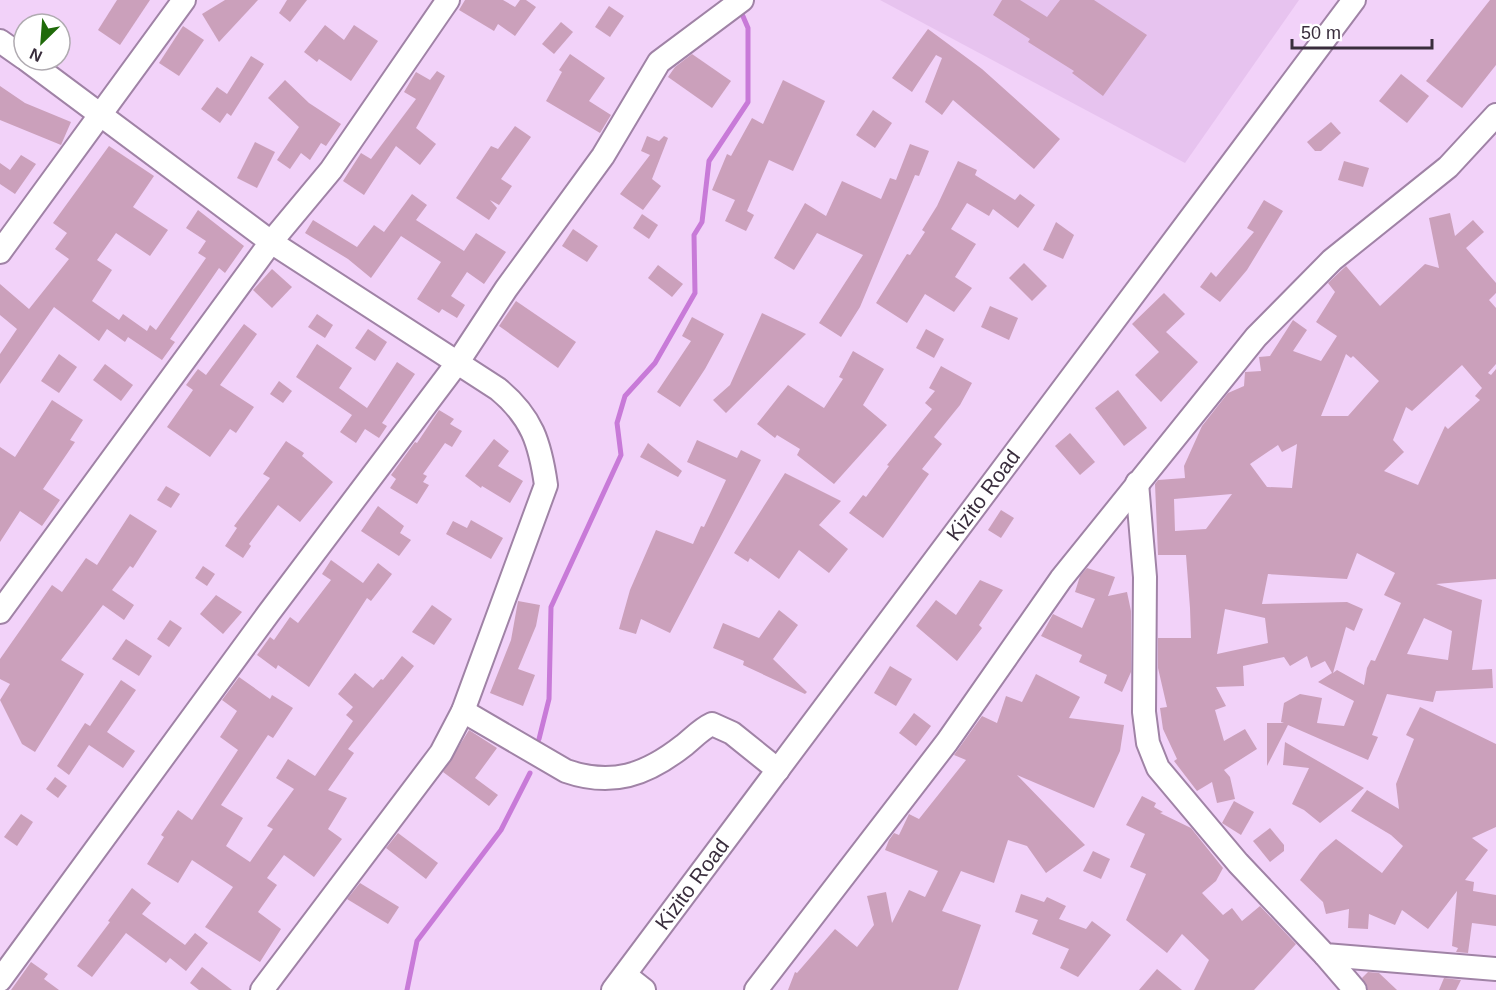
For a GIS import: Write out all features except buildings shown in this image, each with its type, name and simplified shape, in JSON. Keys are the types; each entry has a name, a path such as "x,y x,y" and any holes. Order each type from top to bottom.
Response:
{"street":[{"path":"0,252 184,0"},
{"path":"0,612 272,242 331,170 448,0"},
{"path":"0,981 268,614 458,362 506,289 603,156 659,62 742,0"},
{"name":"Kizito Road","path":"619,982 1354,0"},
{"path":"44,72 272,242 458,362 516,404 541,448 546,485 463,711 441,753 262,990"},
{"path":"756,990 940,752 1061,579 1256,336 1332,260 1448,167 1496,115"},
{"path":"1137,483 1145,577 1144,712 1148,743 1158,768 1238,863 1355,990"},
{"path":"463,711 566,771 582,777 631,777 651,767 712,724 732,733 778,770"},
{"path":"1324,955 1496,969"},
{"path":"619,982 644,990"}],"shaded area":[{"path":"880,0 1299,0 1185,163"}],"waterway":[{"path":"539,739 549,699 551,607 621,455 617,423 625,396 655,363 695,293 694,235 702,222 709,161 748,102 748,28 742,14"},
{"path":"407,990 417,941 501,830 530,773"}]}
